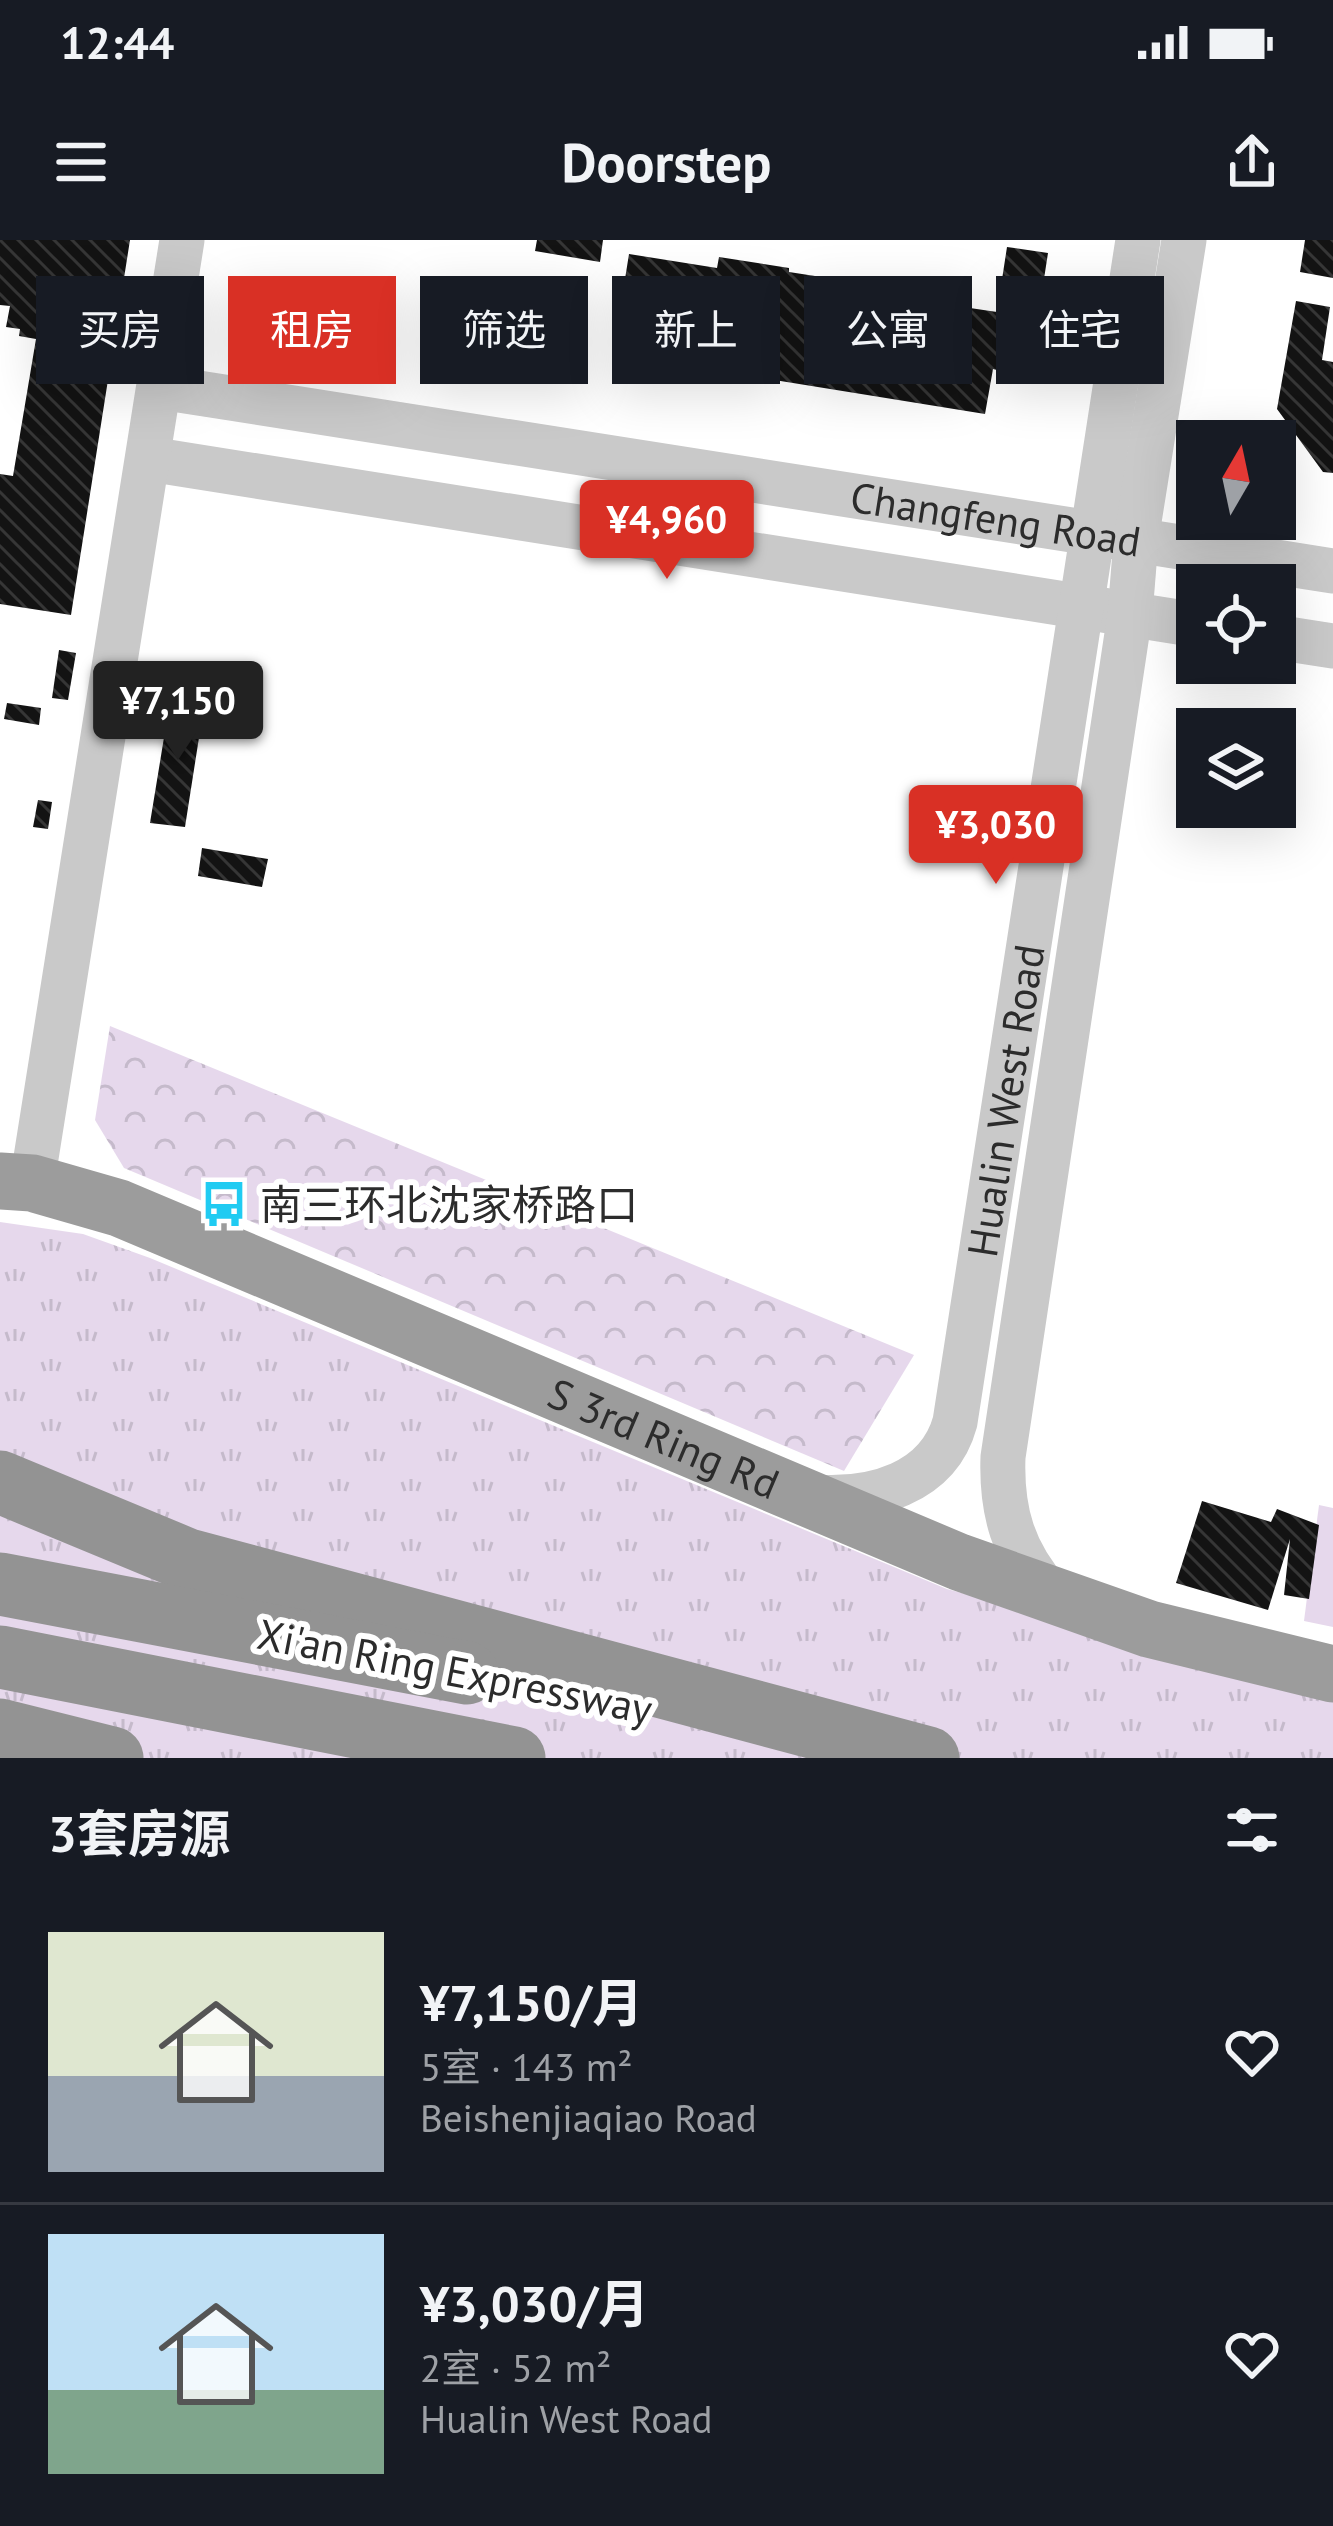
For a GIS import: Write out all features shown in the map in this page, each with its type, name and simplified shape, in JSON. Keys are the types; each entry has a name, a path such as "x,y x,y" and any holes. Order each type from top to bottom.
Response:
{"highway":[{"name":"S 3rd Ring Rd","path":"16,1182 119,1208 959,1562 1150,1630 1333,1674"},
{"path":"0,1482 188,1560 928,1758"},
{"name":"Xi'an Ring Expressway","path":"0,1584 910,1758"},
{"name":"Xi'an Ring Expressway","path":"0,1657 514,1758"},
{"path":"0,1730 112,1758"}],"street":[{"path":"16,1182 149,459 182,240"},
{"name":"Hualin West Road","path":"1050,1594 1029,1571 1016,1545 1002,1493 1003,1457 1130,614 1114,537 1138,240"},
{"name":"Hualin West Road","path":"803,1496 870,1497 932,1464 951,1438 1080,607 1114,537 1184,240"},
{"name":"Changfeng Road","path":"160,387 1333,571"},
{"name":"Changfeng Road","path":"149,459 1176,622"},
{"path":"1296,640 1333,646"}],"green space":[{"path":"110,1026 914,1355 844,1471 124,1168 95,1120"},
{"path":"0,1222 83,1234 150,1258 947,1589 1333,1692 1333,1758 0,1758"},
{"path":"1319,1505 1333,1508 1333,1627 1304,1621"}],"building":[{"path":"0,240 130,240 124,276 36,276 36,339 6,327 10,306 0,305"},
{"path":"537,240 603,240 600,262 535,251"},
{"path":"1305,240 1333,240 1333,278 1300,272"},
{"path":"1007,247 1048,253 1044,276 1003,276"},
{"path":"629,254 717,268 719,257 815,276 804,276 804,384 972,384 972,308 996,312 996,370 985,414 780,381 780,276 625,276"},
{"path":"1296,301 1330,307 1322,360 1333,362 1333,473 1323,472 1296,435 1296,420 1285,420 1277,409"},
{"path":"36,339 36,384 107,384 71,615 0,604 0,474 13,476"},
{"path":"59,650 76,653 68,700 52,698"},
{"path":"182,694 201,697 199,711 203,712 185,827 150,823 169,707 179,708"},
{"path":"7,703 41,708 39,725 4,719"},
{"path":"38,800 52,802 48,829 33,827"},
{"path":"202,848 268,859 262,887 198,876"},
{"path":"1202,1501 1271,1522 1277,1509 1319,1525 1309,1599 1284,1595 1290,1539 1268,1610 1176,1583"}],"place":[{"name":"南三环北沈家桥路口","path":"224,1204"}]}
